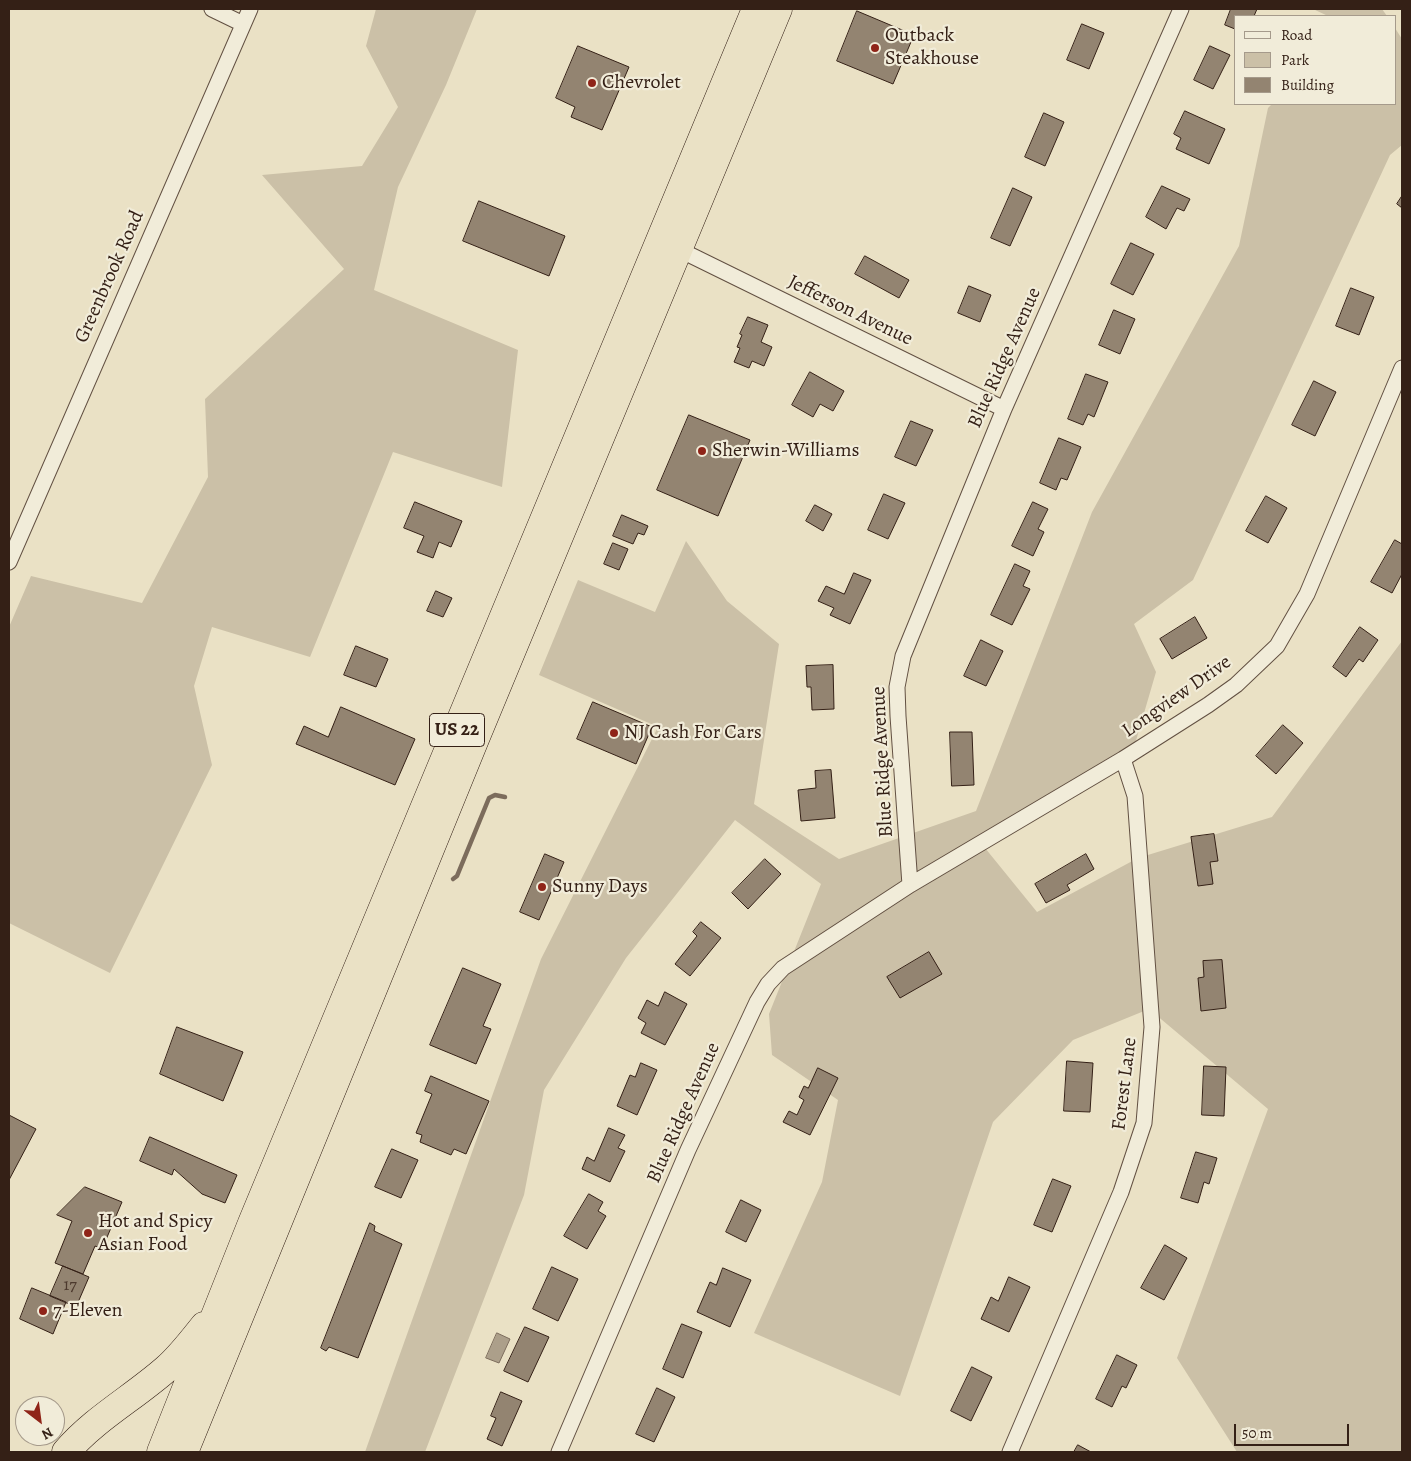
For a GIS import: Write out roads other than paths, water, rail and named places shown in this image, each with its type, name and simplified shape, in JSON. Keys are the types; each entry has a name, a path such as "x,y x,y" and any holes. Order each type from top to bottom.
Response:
{"highway":[{"name":"US 22","path":"161,1452 252,1223 756,9"},
{"name":"US 22","path":"184,1452 778,9"},
{"path":"66,1452 119,1404 167,1369 188,1347 219,1307"}],"street":[{"path":"212,9 243,24"},
{"name":"Greenbrook Road","path":"9,562 250,9"},
{"name":"Blue Ridge Avenue","path":"559,1452 688,1150 757,1002 768,984 783,968 910,885 897,687 903,656 1004,409 1181,9"},
{"name":"Jefferson Avenue","path":"678,249 1004,409"},
{"name":"Longview Drive","path":"910,885 1123,759 1236,685 1276,646 1307,594 1402,368"},
{"name":"Forest Lane","path":"1010,1452 1121,1192 1144,1122 1152,1027 1135,796 1123,759"}],"waterway":[{"path":"453,879 457,876 489,798 495,795 505,797"}],"place":[{"name":"Outback Steakhouse","path":"875,48"},
{"name":"Chevrolet","path":"592,83"},
{"name":"Sherwin-Williams","path":"702,451"},
{"name":"NJ Cash For Cars","path":"614,733"},
{"name":"Sunny Days","path":"542,887"},
{"name":"Hot and Spicy Asian Food","path":"88,1233"},
{"name":"7-Eleven","path":"43,1311"}]}
